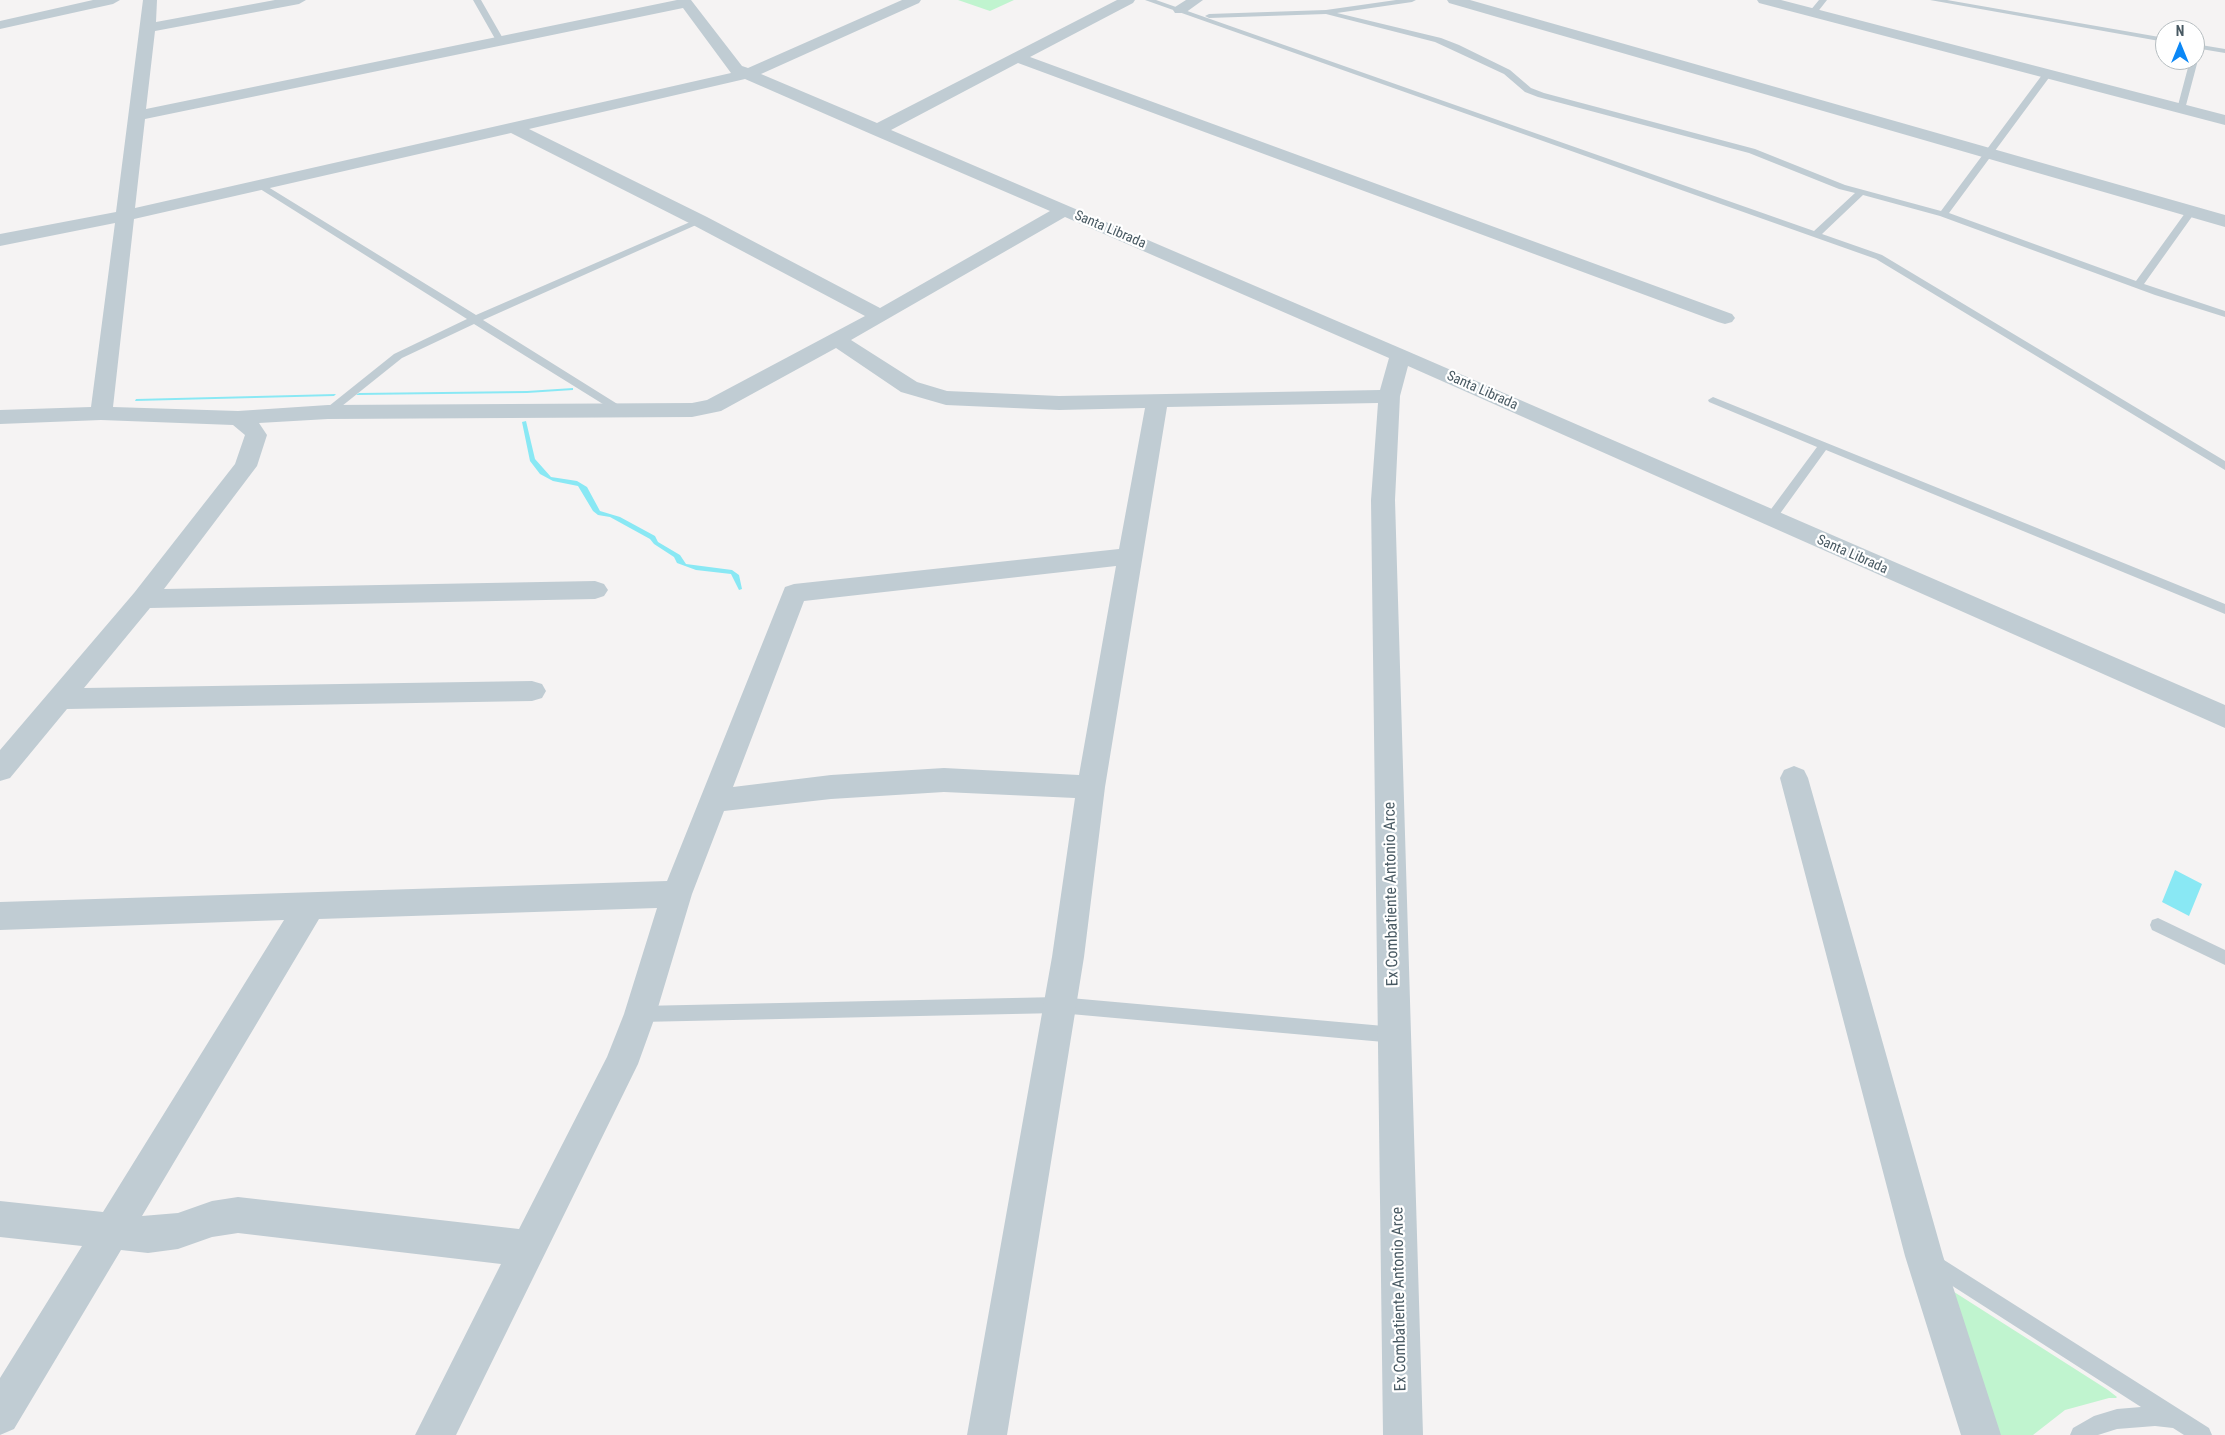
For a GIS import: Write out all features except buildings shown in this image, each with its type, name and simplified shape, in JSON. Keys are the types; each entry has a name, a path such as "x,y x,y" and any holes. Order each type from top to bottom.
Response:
{"street":[{"path":"0,24 113,0"},
{"path":"101,412 138,116 150,0"},
{"path":"148,28 299,0"},
{"path":"0,240 124,216 513,127 741,71 762,69 914,0"},
{"path":"877,130 1128,0"},
{"path":"1180,10 1196,0"},
{"path":"1454,0 2225,221"},
{"path":"1764,0 2225,120"},
{"path":"138,116 501,42 685,1 741,71"},
{"path":"1018,57 1725,318"},
{"name":"Santa Librada","path":"741,71 1400,355 1770,519 2225,717"},
{"path":"513,127 700,221 880,316"},
{"path":"0,417 101,412 238,418 328,412 623,412 692,410 713,406 880,316 1064,210"},
{"path":"836,340 908,387 946,398 1059,403 1389,396"},
{"name":"Ex Combatiente Antonio Arce","path":"1400,355 1389,396 1384,500 1403,1435"},
{"path":"987,1435 1068,957 1091,787 1157,400"},
{"path":"3,764 60,700 143,600 246,466 256,435 249,425 238,418"},
{"path":"435,1435 621,1064 640,1014 677,894 794,592 1130,556"},
{"path":"143,600 594,590"},
{"path":"60,700 532,691"},
{"path":"1794,778 1924,1256 1981,1435"},
{"path":"712,801 831,787 944,780 1091,787"},
{"path":"0,916 677,894"},
{"path":"0,1415 310,906"},
{"path":"0,1219 148,1235 178,1231 212,1219 238,1215 528,1249"}],"lane":[{"path":"477,0 501,42"},
{"path":"1149,0 1200,16 1879,257 2225,466"},
{"path":"1200,16 1326,12 1412,0"},
{"path":"1813,12 1823,0"},
{"path":"1934,0 2155,38"},
{"path":"1326,12 1438,40 1507,72 1528,90 1541,95 1596,108 1690,136 1744,149 1862,192 1943,214 2138,285 2225,314"},
{"path":"2205,48 2225,51"},
{"path":"2181,108 2191,70"},
{"path":"1943,214 2048,73"},
{"path":"260,185 623,412"},
{"path":"1816,234 1862,192"},
{"path":"2138,285 2190,211"},
{"path":"328,412 398,356 700,221"},
{"path":"1713,400 2225,609"},
{"path":"1770,519 1824,445"},
{"path":"2158,925 2225,958"},
{"path":"640,1014 1059,1005 1394,1035"},
{"path":"1924,1256 2202,1435"},
{"path":"2080,1435 2094,1426 2117,1419 2154,1416 2177,1419"}],"green space":[{"path":"958,0 1014,0 990,11"},
{"path":"1951,1290 2117,1397 2065,1410 2033,1435 1995,1435"}],"water":[{"path":"573,388 573,390 527,393 356,395 359,393 527,391"},
{"path":"336,394 334,396 135,401 136,399"},
{"path":"526,421 535,459 551,477 577,481 587,487 600,511 620,517 655,536 658,542 680,555 686,564 732,570 739,575 742,589 739,590 731,574 696,570 677,563 674,557 654,544 650,539 610,517 598,515 593,511 578,486 553,481 540,474 530,461 522,422"},
{"path":"2175,870 2202,884 2189,916 2162,902"}]}
